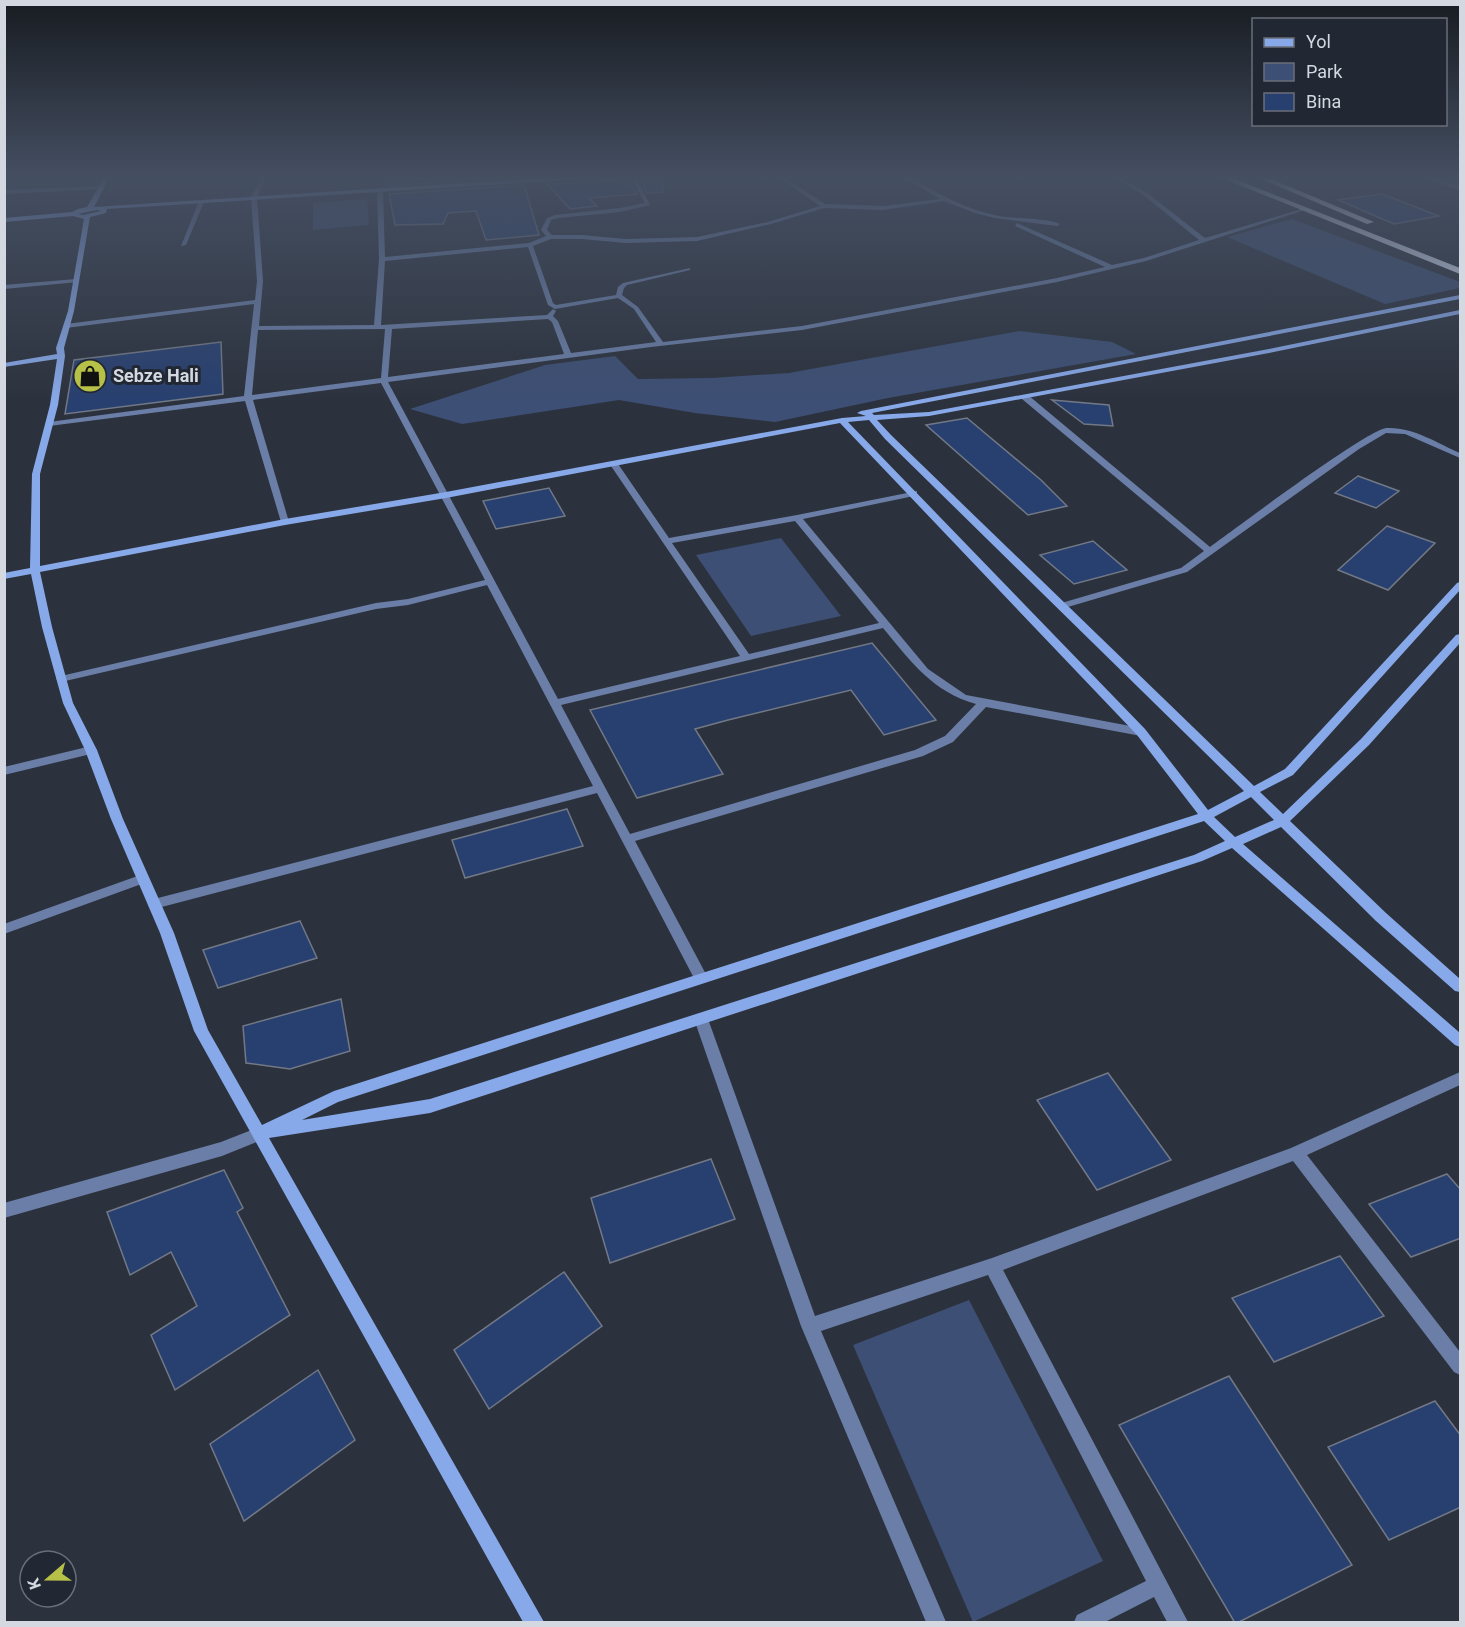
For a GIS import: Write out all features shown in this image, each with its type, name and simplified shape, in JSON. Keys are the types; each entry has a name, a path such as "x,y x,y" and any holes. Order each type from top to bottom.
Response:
{"highway":[{"path":"1412,252 1461,271"}],"street":[{"path":"81,252 60,348 61,356 49,424 36,474 35,570 47,627 68,703 91,750 167,933 201,1031 534,1623"},
{"path":"258,252 260,281 248,397 285,522"},
{"path":"377,326 382,252"},
{"path":"382,259 457,252"},
{"path":"532,252 550,304 555,307 619,296 636,308 661,344"},
{"path":"1078,252 1111,267"},
{"path":"49,424 661,344 802,328 943,303 1111,267 1162,252"},
{"path":"619,296 621,287 625,284 688,269"},
{"path":"4,287 76,281"},
{"path":"4,576 869,415 1461,297"},
{"path":"66,326 258,302"},
{"path":"549,317 555,307"},
{"path":"869,415 929,414 1269,351 1461,312"},
{"path":"255,328 389,327 549,317 555,321 569,357"},
{"path":"389,327 384,381 700,978"},
{"path":"4,365 61,356"},
{"path":"1025,397 1211,552"},
{"path":"869,415 1380,917 1461,987"},
{"path":"842,420 1141,732 1206,816 1461,1041"},
{"path":"1061,606 1184,570 1356,447 1385,430 1407,432 1461,456"},
{"path":"613,463 747,658"},
{"path":"667,541 797,518 914,493"},
{"path":"797,518 924,671 962,697 1141,732"},
{"path":"61,679 320,618 408,602 491,580"},
{"path":"4,1211 222,1149 259,1134 334,1097 1206,816 1289,772 1461,585"},
{"path":"555,703 885,625"},
{"path":"259,1134 430,1106 1198,858 1282,822 1365,742 1461,637"},
{"path":"627,839 919,753 949,739 984,703"},
{"path":"4,771 91,750"},
{"path":"154,904 600,788"},
{"path":"4,929 143,879"},
{"path":"700,1018 810,1326 936,1623"},
{"path":"810,1326 992,1266 1296,1153 1461,1078"},
{"path":"1296,1153 1461,1366"},
{"path":"992,1266 1178,1623"},
{"path":"1084,1623 1158,1585"}],"green space":[{"path":"1262,252 1380,252 1460,282 1460,288 1385,304"},
{"path":"1020,331 1112,342 1136,354 888,398 775,422 695,413 619,400 462,424 410,409 545,365 615,356 638,379 711,378 789,373"},
{"path":"781,538 841,616 751,636 696,555"},
{"path":"969,1300 1103,1561 973,1622 853,1345"}],"building":[{"name":"Sebze Hali","path":"221,342 223,394 65,414 74,360"},
{"path":"1052,400 1109,405 1113,426 1084,424"},
{"path":"967,418 1041,480 1067,506 1028,515 926,425"},
{"path":"1358,476 1399,491 1376,508 1335,493"},
{"path":"549,488 565,516 496,529 483,501"},
{"path":"1387,526 1435,543 1388,590 1338,570"},
{"path":"1093,541 1127,570 1074,584 1040,555"},
{"path":"872,643 936,720 884,735 851,690 728,720 695,729 723,774 637,798 590,710"},
{"path":"567,809 583,846 465,878 452,840"},
{"path":"300,921 317,958 218,988 203,950"},
{"path":"341,999 350,1051 290,1069 246,1063 243,1026"},
{"path":"1108,1073 1171,1160 1097,1190 1037,1100"},
{"path":"711,1159 735,1219 610,1263 591,1198"},
{"path":"224,1170 243,1208 237,1212 290,1315 175,1390 151,1335 197,1306 171,1252 130,1275 107,1212"},
{"path":"1447,1174 1461,1190 1461,1238 1411,1257 1369,1204"},
{"path":"1340,1256 1384,1316 1274,1362 1232,1298"},
{"path":"564,1272 602,1326 489,1409 454,1350"},
{"path":"318,1370 355,1440 244,1521 210,1444"},
{"path":"1229,1376 1352,1565 1237,1623 1119,1425"},
{"path":"1435,1401 1461,1436 1461,1507 1389,1540 1328,1447"}],"place":[{"name":"Sebze Hali","path":"90,376"}]}
